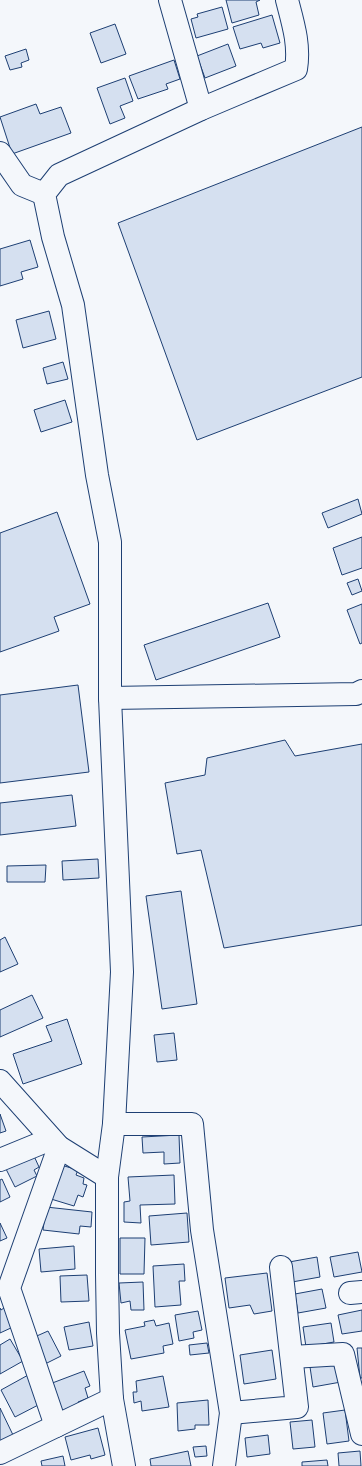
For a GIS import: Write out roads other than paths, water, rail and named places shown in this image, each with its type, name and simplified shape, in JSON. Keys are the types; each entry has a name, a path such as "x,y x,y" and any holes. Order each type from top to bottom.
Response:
{"street":[{"path":"170,0 201,109"},
{"path":"44,194 59,175 201,109 296,69 298,58 296,30 286,0"},
{"path":"0,153 22,185 44,194"},
{"path":"44,194 53,237 73,306 97,475 110,542 110,698 122,972 114,1124 107,1177 107,1319 112,1400 124,1466"},
{"path":"110,698 356,694 362,691"},
{"path":"0,1081 55,1143 107,1177"},
{"path":"114,1124 192,1124 202,1230 231,1413 224,1466"},
{"path":"0,1160 55,1143"},
{"path":"55,1143 9,1288 56,1426"},
{"path":"231,1413 297,1407 281,1267"},
{"path":"292,1357 343,1354 362,1434"},
{"path":"0,1453 112,1400"}]}
